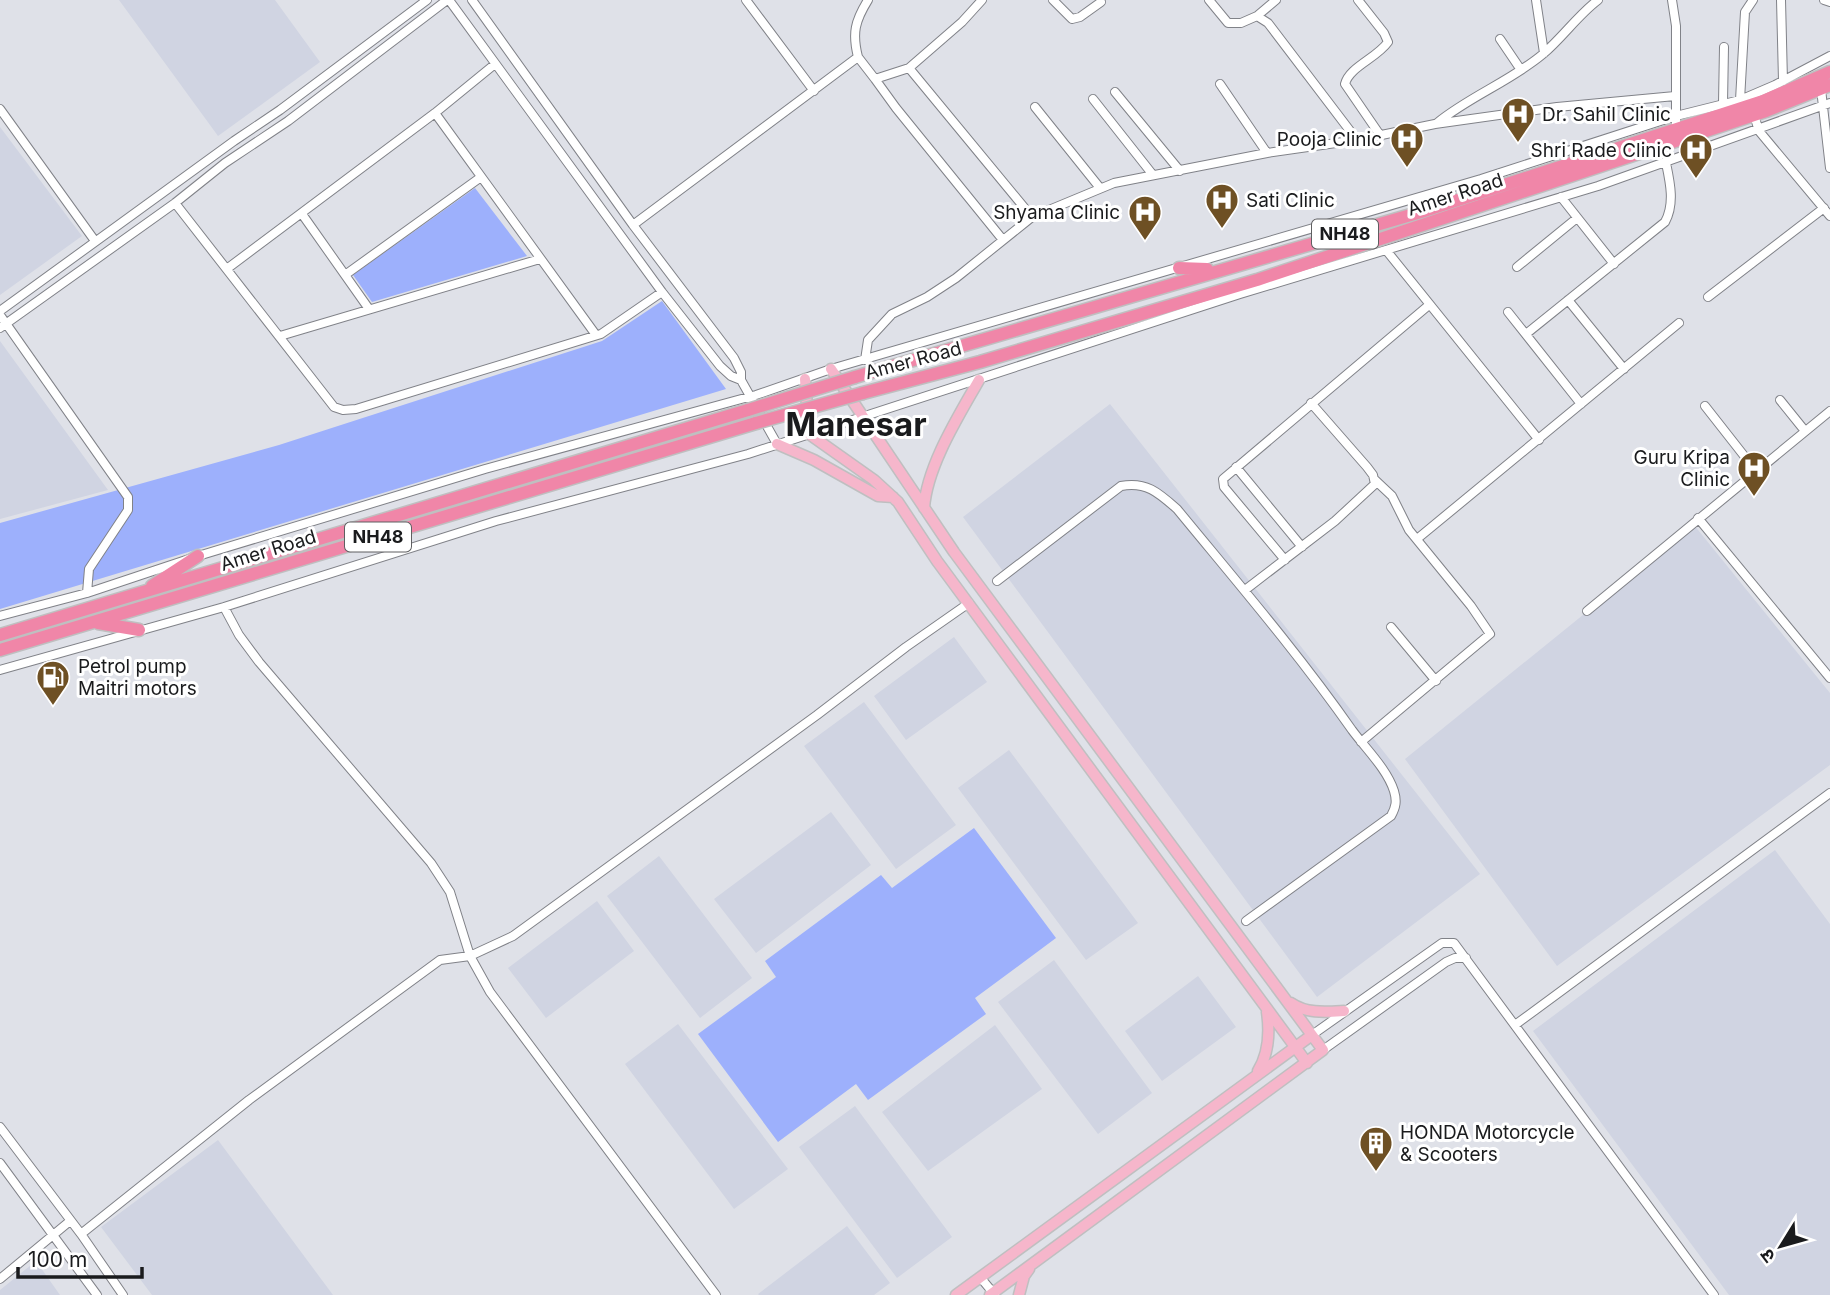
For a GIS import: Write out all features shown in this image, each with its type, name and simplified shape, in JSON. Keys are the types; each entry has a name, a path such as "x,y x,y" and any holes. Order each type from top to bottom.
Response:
{"highway":[{"name":"Amer Road","path":"0,635 749,403 855,377 1434,208 1763,101 1830,72"},
{"name":"Amer Road","path":"0,650 757,423 980,362 1257,280 1754,116 1825,87"},
{"path":"1350,218 1355,231"},
{"path":"1179,268 1220,269"},
{"path":"1240,294 1257,280"},
{"path":"140,593 198,556"},
{"path":"94,622 139,630"}],"main road":[{"path":"831,369 924,508 1323,1050 992,1294"},
{"path":"805,379 809,434 874,480 893,497 1307,1063"},
{"path":"924,508 928,483 939,456 979,380"},
{"path":"778,444 814,460 878,496 893,497"},
{"path":"1222,948 1238,936"},
{"path":"1286,1000 1297,1008 1315,1012 1345,1011"},
{"path":"1255,1076 1263,1063 1268,1046 1270,1029 1267,1009"},
{"path":"964,1293 980,1278 1312,1035"},
{"path":"1019,1295 1024,1276 1033,1264"}],"street":[{"path":"88,593 89,569 128,510 128,497 3,326 0,313 427,0"},
{"path":"3,326 175,203 225,163 288,121 448,0 662,292 720,366 731,376 741,380"},
{"path":"472,0 633,225 734,358 741,372 749,403 778,444"},
{"path":"746,0 814,91"},
{"path":"869,0 859,14 853,38 858,57 1003,240"},
{"path":"876,79 909,68 962,22 973,4 982,0"},
{"path":"1053,0 1072,19 1080,17 1101,2"},
{"path":"1209,0 1228,23 1237,24 1257,16 1276,0"},
{"path":"1358,0 1384,33 1388,43 1348,76 1345,84 1380,135"},
{"path":"1536,0 1544,53"},
{"path":"1435,124 1544,53 1598,0"},
{"path":"1672,0 1676,26 1676,129"},
{"path":"1740,100 1745,12 1753,0"},
{"path":"1781,0 1783,81"},
{"path":"1824,0 1830,2"},
{"path":"1257,16 1268,23 1357,140"},
{"path":"1500,39 1521,70"},
{"path":"1723,103 1724,47"},
{"path":"0,616 88,593 198,556 485,469 749,403 831,369 1481,179 1676,116 1740,100 1830,56"},
{"path":"633,225 858,57"},
{"path":"228,268 435,113 495,64"},
{"path":"909,68 1032,217"},
{"path":"1220,84 1267,153"},
{"path":"1825,87 1830,168"},
{"path":"1115,92 1180,171"},
{"path":"866,360 868,340 892,314 956,278 1032,217 1100,188 1267,153 1357,140 1435,124 1557,107 1675,96"},
{"path":"1093,99 1153,175"},
{"path":"0,670 224,607 496,521 748,454 1240,294 1561,197 1759,131 1827,105"},
{"path":"1035,107 1100,188"},
{"path":"0,109 95,241"},
{"path":"435,113 596,335"},
{"path":"1754,116 1759,131 1830,216"},
{"path":"1526,334 1656,232 1669,215 1671,184 1666,163"},
{"path":"345,275 481,177"},
{"path":"1561,197 1614,264"},
{"path":"175,203 334,407 342,410 356,409 596,335 662,292"},
{"path":"1708,297 1824,208"},
{"path":"302,214 369,309"},
{"path":"1517,267 1577,218"},
{"path":"1386,250 1539,440"},
{"path":"280,336 540,258"},
{"path":"1568,300 1624,369"},
{"path":"1285,560 1224,487 1223,479 1429,305"},
{"path":"1508,312 1581,404"},
{"path":"1417,539 1679,323"},
{"path":"1780,400 1805,431"},
{"path":"1311,403 1367,467 1375,480 1392,496 1403,521 1490,632 1483,642 1361,742"},
{"path":"1705,406 1756,471"},
{"path":"1587,611 1830,411"},
{"path":"1236,467 1302,547"},
{"path":"1245,590 1365,496 1375,484 1375,480"},
{"path":"997,581 1121,486 1133,484 1157,491 1177,509 1284,637 1361,742 1394,790 1397,806 1391,816 1246,922"},
{"path":"1698,518 1830,678"},
{"path":"81,1234 249,1100 440,960 470,956 513,936 969,603"},
{"path":"224,607 239,635 259,662 431,863 450,892 470,956 490,992 716,1295"},
{"path":"1391,627 1436,681"},
{"path":"1515,1025 1830,793"},
{"path":"1312,1035 1442,943 1454,943 1714,1295"},
{"path":"1323,1050 1446,962 1455,958 1466,958"},
{"path":"0,1127 81,1234 123,1295"},
{"path":"0,1163 97,1295"},
{"path":"0,1279 70,1221"},
{"path":"980,1278 992,1294"}],"shaded area":[{"path":"119,0 275,0 320,62 218,136"},
{"path":"0,127 82,236 0,295"},
{"path":"475,188 527,256 372,302 353,275"},
{"path":"662,301 726,389 0,609 0,523 279,445 602,341"},
{"path":"0,341 108,490 0,519"},
{"path":"1110,404 1480,874 1317,997 963,517"},
{"path":"1694,525 1830,693 1830,765 1557,966 1405,759"},
{"path":"954,637 987,682 906,740 874,696"},
{"path":"864,702 956,825 896,869 804,746"},
{"path":"1009,750 1138,923 1086,960 958,788"},
{"path":"831,812 871,865 756,953 714,899"},
{"path":"974,828 1056,938 975,998 986,1014 868,1100 856,1084 778,1142 698,1034 776,977 765,961 881,875 892,888"},
{"path":"1775,850 1830,924 1830,1295 1729,1295 1533,1031"},
{"path":"659,856 752,978 700,1018 607,896"},
{"path":"597,901 634,951 546,1018 508,968"},
{"path":"1054,960 1152,1093 1098,1134 998,1002"},
{"path":"1198,976 1236,1027 1162,1081 1125,1031"},
{"path":"678,1024 788,1169 734,1209 625,1064"},
{"path":"995,1025 1042,1089 928,1171 882,1112"},
{"path":"855,1106 952,1237 897,1278 799,1147"},
{"path":"218,1140 333,1295 152,1295 101,1227"},
{"path":"847,1226 890,1283 874,1295 758,1294"},
{"path":"36,1261 60,1295 0,1295 0,1290"}],"place":[{"name":"Dr. Sahil Clinic","path":"1518,144"},
{"name":"Pooja Clinic","path":"1407,169"},
{"name":"Shri Rade Clinic","path":"1696,180"},
{"name":"Sati Clinic","path":"1222,230"},
{"name":"Shyama Clinic","path":"1145,242"},
{"name":"Guru Kripa Clinic","path":"1754,498"},
{"name":"Petrol pump Maitri motors","path":"53,707"},
{"name":"HONDA Motorcycle & Scooters","path":"1376,1173"}],"district":[{"name":"Manesar","path":"856,424"}]}
